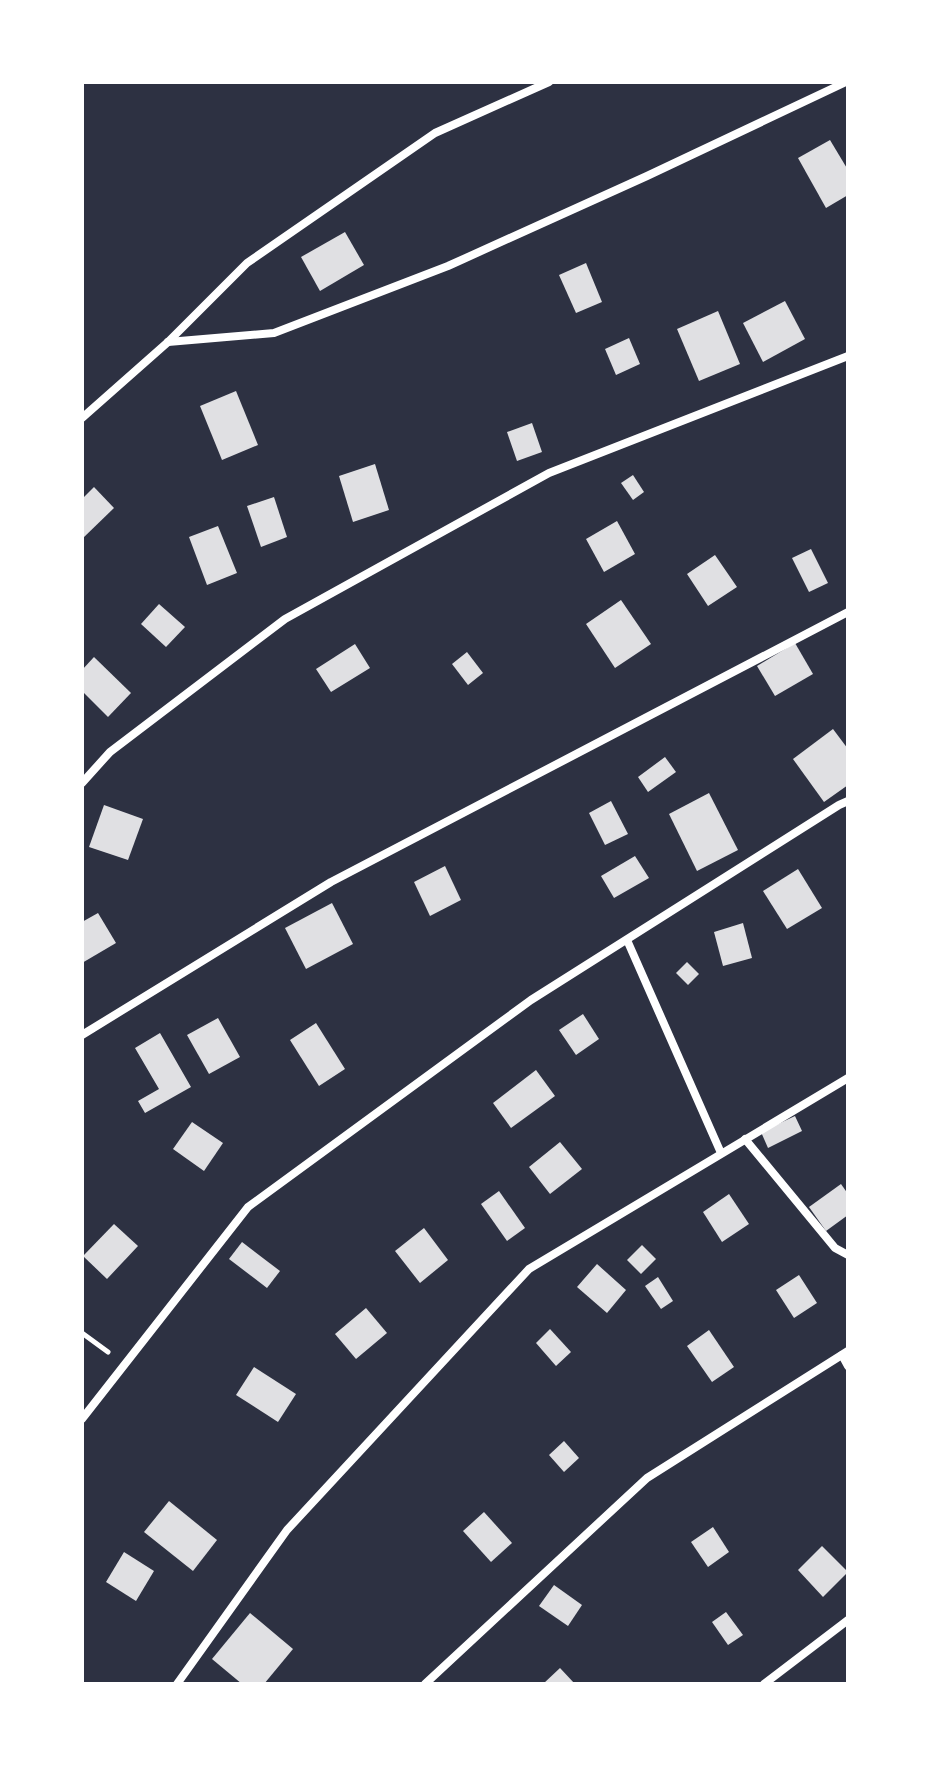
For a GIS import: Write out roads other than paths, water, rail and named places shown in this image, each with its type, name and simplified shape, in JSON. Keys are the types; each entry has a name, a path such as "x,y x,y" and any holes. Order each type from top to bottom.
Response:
{"street":[{"path":"82,418 168,342 247,263 435,133 549,82"},
{"path":"168,342 274,333 448,266 846,82"},
{"path":"82,783 110,752 285,619 549,473 848,356"},
{"path":"82,1035 331,882 848,612"},
{"path":"82,1419 248,1207 531,1000 848,801"},
{"path":"627,940 721,1153"},
{"path":"177,1684 287,1530 529,1269 848,1078"},
{"path":"745,1139 835,1248 848,1255"},
{"path":"425,1684 647,1478 845,1353 848,1366"},
{"path":"764,1684 848,1620"}]}
